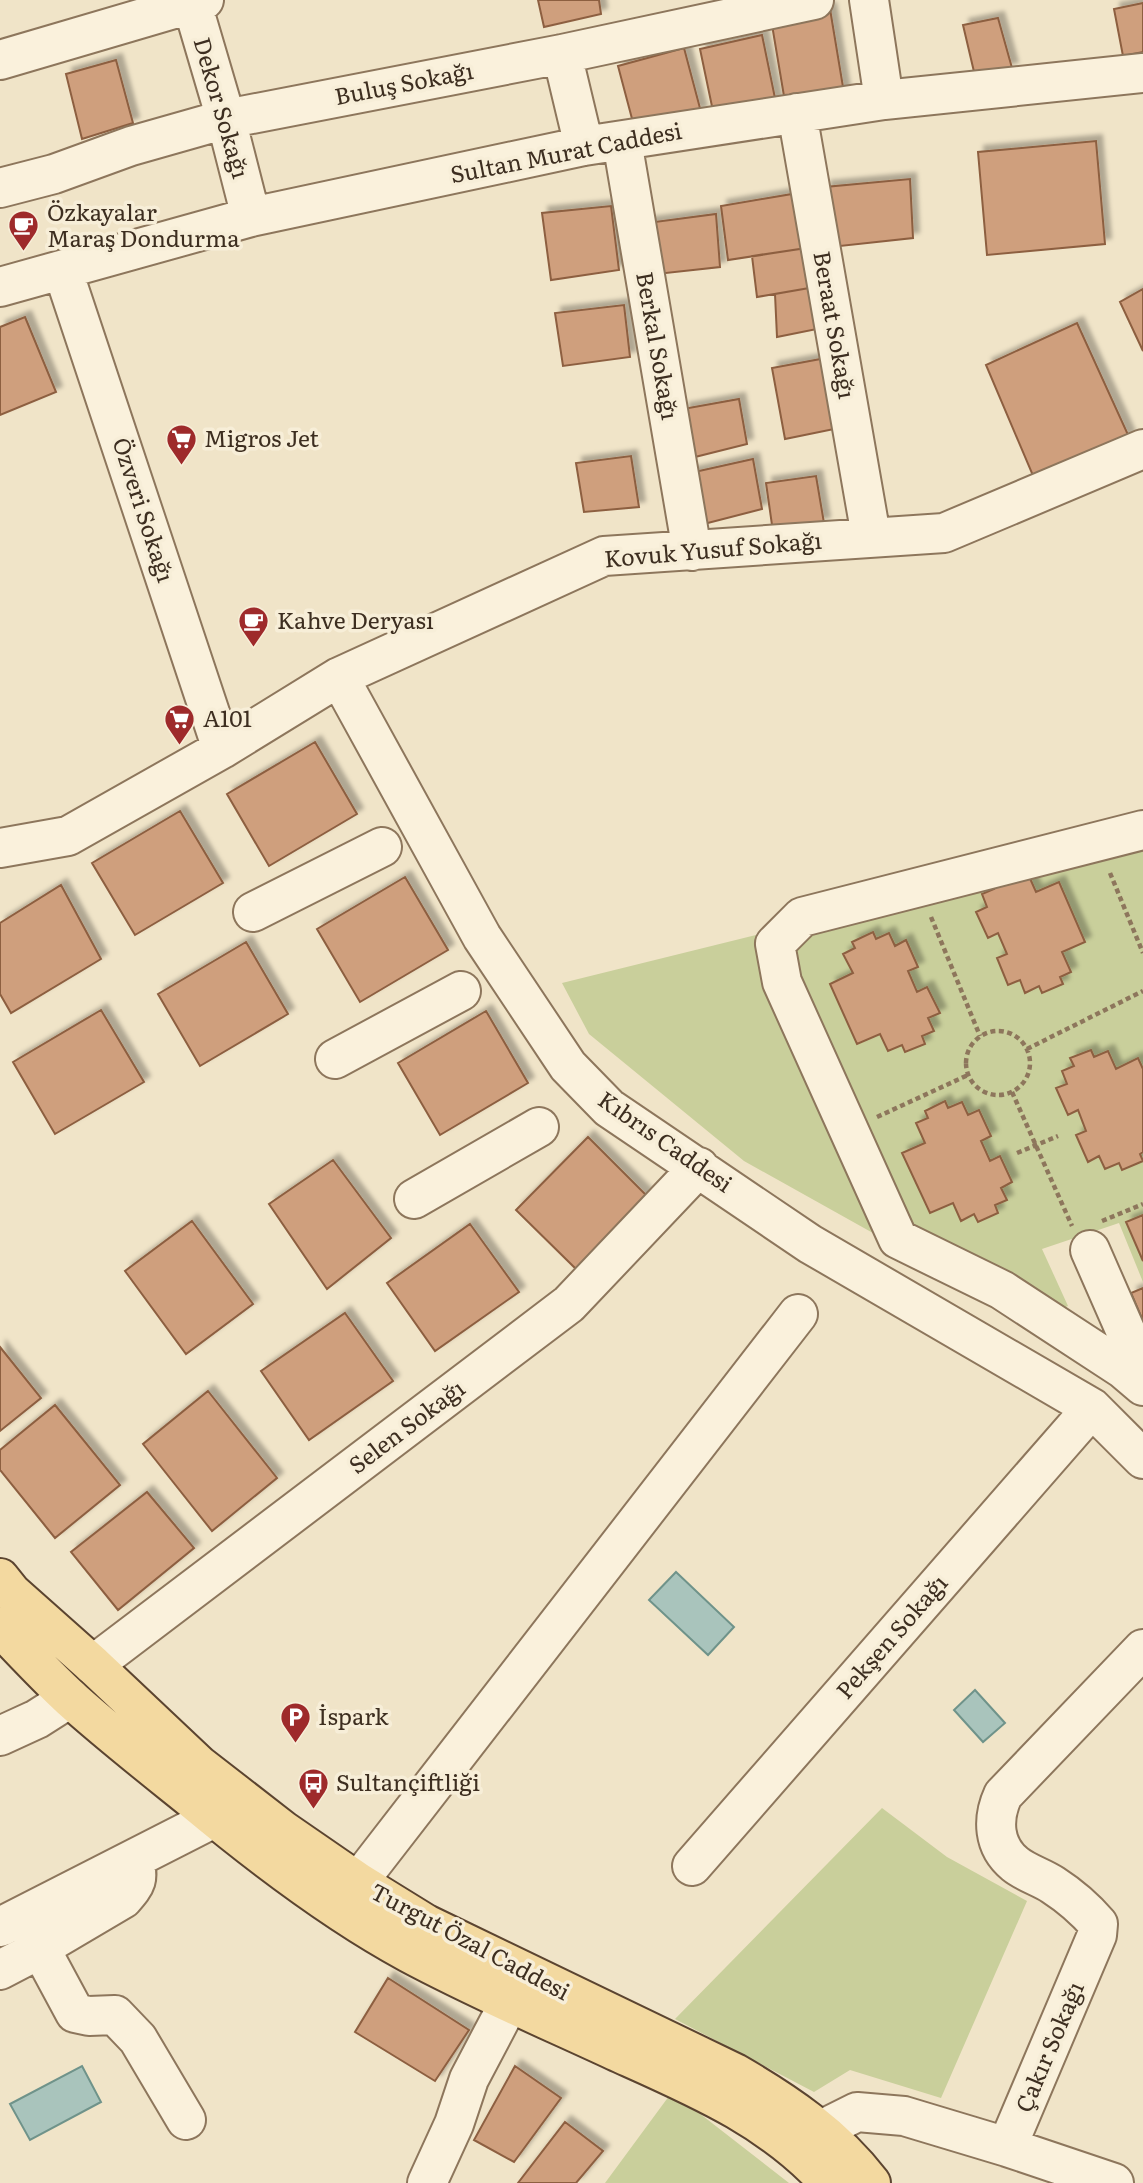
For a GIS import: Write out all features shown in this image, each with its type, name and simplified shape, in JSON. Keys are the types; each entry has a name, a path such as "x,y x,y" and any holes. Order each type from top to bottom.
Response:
{"main road":[{"name":"Turgut Özal Caddesi","path":"0,1578 199,1765 284,1831 358,1882 426,1924 517,1988"},
{"name":"Turgut Özal Caddesi","path":"0,1627 70,1698 264,1858 407,1952 517,1988 735,2073 784,2102 808,2139 829,2183"},
{"path":"70,1698 93,1665"},
{"name":"Turgut Özal Caddesi","path":"808,2139 856,2163 871,2183"}],"street":[{"name":"Buluş Sokağı","path":"0,188 54,174 131,146 226,119 562,54 814,0"},
{"path":"869,0 884,100"},
{"path":"0,60 195,1"},
{"name":"Dekor Sokağı","path":"195,1 251,217"},
{"path":"562,54 584,146"},
{"name":"Sultan Murat Caddesi","path":"0,287 251,217 584,146 884,100 1143,73"},
{"name":"Beraat Sokağı","path":"797,113 871,536"},
{"name":"Berkal Sokağı","path":"622,141 692,551"},
{"name":"Özveri Sokağı","path":"63,271 222,749"},
{"name":"Kovuk Yusuf Sokağı","path":"0,848 68,836 222,749 339,677 604,556 944,533 1143,449"},
{"name":"Kıbrıs Caddesi","path":"339,677 482,937 568,1066 609,1108 810,1244 1093,1408 1143,1459"},
{"path":"1138,1382 1002,1290 898,1239 782,982 775,944 802,917 1143,830"},
{"path":"253,912 382,846"},
{"path":"335,1059 461,991"},
{"path":"414,1199 539,1127"},
{"name":"Selen Sokağı","path":"93,1665 569,1304 699,1167"},
{"path":"1087,1235 1137,1357 1138,1382"},
{"path":"358,1882 798,1314"},
{"name":"Pekşen Sokağı","path":"692,1867 1093,1408"},
{"name":"Çakır Sokağı","path":"1007,2147 1092,1946 1098,1924 1071,1897 1015,1865 999,1843 995,1818 1003,1795 1143,1649"},
{"path":"0,1736 37,1719 70,1698"},
{"path":"0,1927 214,1818"},
{"path":"0,1970 123,1899 136,1885 138,1873 134,1859"},
{"path":"40,1948 75,2012 115,2015 138,2039 186,2120"},
{"path":"427,2183 454,2124 470,2079 517,1988"},
{"path":"808,2139 857,2112 904,2116 1114,2183"}],"path":[{"path":"1097,842 1143,953"},
{"path":"919,887 980,1036"},
{"path":"1027,1049 1143,991"},
{"path":"1002,1031 1012,1035 1027,1049 1030,1069 1020,1087 1012,1092 1002,1096 982,1091 968,1075 968,1053 980,1036 1002,1031"},
{"path":"849,1129 968,1075"},
{"path":"1012,1092 1035,1146 1087,1235 1143,1204"},
{"path":"1017,1153 1058,1136"}],"green space":[{"path":"1143,835 1143,1282 1119,1223 1042,1249 1068,1306 1051,1313 910,1235 787,948 803,922"},
{"path":"764,933 889,1242 744,1161 589,1034 562,983"},
{"path":"882,1808 947,1857 1027,1901 941,2098 850,2070 814,2092 675,2019"},
{"path":"672,2092 789,2183 605,2183"}],"water":[{"path":"676,1572 734,1627 708,1655 649,1600"},
{"path":"975,1690 1005,1723 983,1742 954,1710"},
{"path":"82,2066 101,2102 30,2140 10,2104"}],"building":[{"path":"538,0 599,0 601,14 544,27"},
{"path":"1143,3 1143,52 1123,56 1114,9"},
{"path":"830,9 845,99 786,108 771,19"},
{"path":"998,18 1012,68 975,76 963,25"},
{"path":"762,35 776,103 714,116 700,49"},
{"path":"684,48 701,112 635,130 618,66"},
{"path":"116,60 133,123 82,139 66,74"},
{"path":"1096,141 1105,244 987,255 978,152"},
{"path":"910,179 913,238 831,247 825,187"},
{"path":"798,193 807,248 728,260 721,206"},
{"path":"611,206 619,270 551,280 542,213"},
{"path":"716,214 720,267 657,274 647,223"},
{"path":"807,248 815,287 757,297 752,256"},
{"path":"815,287 817,329 777,337 775,294"},
{"path":"1143,289 1143,351 1120,302"},
{"path":"624,305 630,357 563,366 555,313"},
{"path":"25,317 56,392 0,415 0,327"},
{"path":"1077,323 1129,437 1034,478 986,365"},
{"path":"826,358 839,428 785,439 772,368"},
{"path":"739,399 747,444 695,457 683,409"},
{"path":"631,456 639,507 584,512 576,463"},
{"path":"753,459 762,509 700,525 690,473"},
{"path":"816,476 824,523 773,532 766,483"},
{"path":"315,742 357,814 269,866 227,794"},
{"path":"180,811 223,883 135,935 92,863"},
{"path":"1028,874 1036,892 1059,882 1085,942 1062,952 1071,972 1060,977 1063,984 1042,993 1039,986 1025,993 1020,980 1008,985 997,958 1007,954 998,933 988,938 976,912 987,907 982,894 994,889 991,881"},
{"path":"405,877 448,950 360,1002 317,929"},
{"path":"61,885 101,959 11,1013 0,994 0,923"},
{"path":"873,932 876,939 889,933 895,946 906,940 918,967 908,971 917,992 927,987 940,1013 928,1018 934,1031 922,1036 925,1044 905,1052 902,1045 888,1051 880,1034 857,1044 830,984 853,973 843,954 855,948 852,942"},
{"path":"246,942 288,1014 200,1066 158,994"},
{"path":"101,1010 144,1082 55,1134 13,1062"},
{"path":"486,1011 528,1083 440,1135 398,1063"},
{"path":"1091,1050 1094,1057 1108,1051 1116,1069 1138,1058 1143,1069 1143,1152 1140,1154 1143,1161 1122,1170 1119,1163 1105,1169 1099,1156 1088,1162 1076,1135 1086,1131 1078,1110 1068,1115 1056,1088 1067,1084 1062,1071 1074,1066 1070,1058"},
{"path":"945,1101 948,1108 962,1102 968,1115 979,1110 991,1136 981,1141 990,1161 1000,1156 1012,1182 1001,1188 1007,1200 995,1205 998,1213 978,1222 974,1214 961,1221 953,1203 930,1213 902,1153 925,1143 916,1123 928,1118 925,1111"},
{"path":"588,1137 647,1196 576,1269 516,1210"},
{"path":"333,1160 391,1238 327,1289 269,1204"},
{"path":"1143,1215 1143,1261 1126,1222"},
{"path":"192,1221 253,1304 186,1354 125,1271"},
{"path":"470,1224 519,1292 435,1351 387,1283"},
{"path":"1143,1288 1143,1321 1131,1293"},
{"path":"345,1313 393,1381 309,1440 261,1371"},
{"path":"0,1347 41,1398 0,1431"},
{"path":"208,1391 277,1478 212,1531 143,1444"},
{"path":"55,1405 120,1485 55,1538 0,1470 0,1450"},
{"path":"147,1492 194,1548 118,1610 71,1552"},
{"path":"388,1978 469,2030 435,2081 355,2032"},
{"path":"515,2066 561,2098 514,2162 474,2140"},
{"path":"565,2122 603,2151 576,2183 518,2183"}],"place":[{"name":"Özkayalar Maraş Dondurma","path":"24,253"},
{"name":"Migros Jet","path":"181,466"},
{"name":"Kahve Deryası","path":"254,648"},
{"name":"A101","path":"180,746"},
{"name":"İspark","path":"295,1744"},
{"name":"Sultançiftliği","path":"313,1810"}]}
